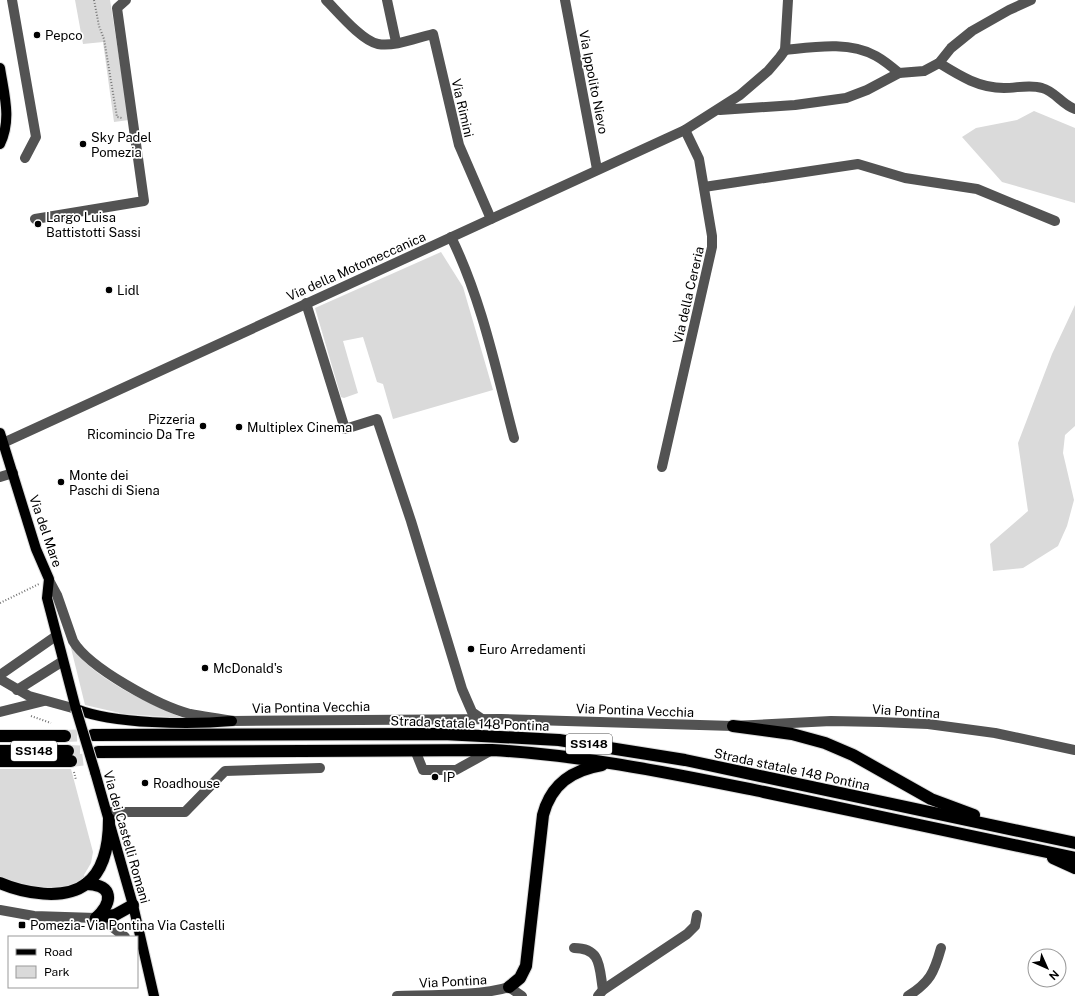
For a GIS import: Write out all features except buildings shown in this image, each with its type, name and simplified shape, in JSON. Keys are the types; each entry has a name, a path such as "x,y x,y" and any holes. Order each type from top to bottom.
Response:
{"highway":[{"path":"733,726 792,734 825,743 852,755 931,799 1010,829"},
{"name":"Strada statale 148 Pontina","path":"93,736 443,734 559,740 684,760 1075,843"},
{"name":"SS148","path":"0,736 65,736"},
{"name":"Strada statale 148 Pontina","path":"99,755 149,752 492,750 615,763 753,790 1075,858"},
{"name":"SS148","path":"0,751 70,756 0,761"},
{"path":"509,987 520,978 526,966 543,815 547,803 557,788 569,776 588,768 615,763"},
{"path":"86,884 98,871 103,859 109,838 108,815"},
{"path":"1028,848 1075,868"},
{"path":"0,883 22,891 40,893 64,892 86,884 98,885 105,890 108,895 106,907 96,918"},
{"path":"96,918 115,915 133,905"}],"main road":[{"path":"0,68 7,115 0,144"},
{"name":"Via del Mare","path":"2,438 36,549 49,580 47,598 76,709"},
{"path":"76,709 90,715 145,721 196,723 232,721"},
{"name":"Via dei Castelli Romani","path":"76,709 133,905 154,996"}],"street":[{"path":"12,0 36,137 25,158"},
{"path":"35,219 144,201 117,8 126,0"},
{"name":"Via Rimini","path":"326,0 369,41 380,44 433,34 461,152 492,218"},
{"path":"387,0 396,42"},
{"name":"Via Ippolito Nievo","path":"565,0 597,169"},
{"path":"788,0 785,50 824,46 850,48 876,56 899,73"},
{"name":"Via della Motomeccanica","path":"718,110 795,105 846,98 867,90 899,73 919,72 938,64 951,48 968,34 1016,3 1031,0"},
{"name":"Via della Motomeccanica","path":"2,438 306,303 685,130 718,110 758,80 773,66 785,50"},
{"path":"938,64 969,81 983,86 1004,88 1032,86 1043,88 1075,109"},
{"name":"Via della Cereria","path":"662,467 712,247 712,236 704,187 696,151 685,130"},
{"path":"704,187 858,164 905,178 976,189 1055,221"},
{"path":"451,237 466,269 476,297 514,438"},
{"path":"306,303 345,430 377,419 411,521 462,690 472,712 482,719"},
{"path":"0,477 13,473"},
{"name":"Via Pontina Vecchia","path":"49,580 57,595 73,640 90,662 135,689 190,714 232,721 482,719 733,726"},
{"path":"0,675 56,636"},
{"path":"17,690 63,661"},
{"path":"0,679 17,690 44,701 76,709"},
{"path":"0,712 44,701"},
{"name":"Via Pontina","path":"733,726 831,721 928,724 995,733 1075,750"},
{"path":"415,750 423,770 456,770 492,750"},
{"path":"108,815 186,812 225,771 320,768"},
{"path":"0,910 34,916 96,918 110,925 124,936"},
{"path":"574,948 584,948 593,952 597,961 600,993 687,934 695,926 697,915"},
{"path":"908,996 920,989 930,978 941,948"},
{"path":"138,952 148,965"},
{"path":"509,987 522,996"},
{"name":"Via Pontina","path":"397,996 474,994 496,992 509,987"}],"path":[{"path":"94,0 99,26 104,39 117,117 133,118"},
{"path":"0,602 49,580"}],"green space":[{"path":"75,0 110,0 129,120 114,122 103,42 83,44"},
{"path":"1034,111 1075,128 1075,203 1002,182 962,137 976,128 1017,120"},
{"path":"441,252 463,287 493,390 393,419 383,384 377,382 363,337 343,341 358,393 344,398 341,397 315,308"},
{"path":"1075,305 1075,426 1065,435 1063,453 1074,500 1067,526 1058,546 1023,568 993,571 990,544 1028,511 1018,443 1052,354"},
{"path":"70,644 90,667 120,688 183,718 124,714 85,705"},
{"path":"0,769 71,769 93,852 91,863 84,875 85,878 65,887 43,888 0,878"}],"tunnel":[{"path":"65,736 93,735"},
{"path":"68,751 98,752"},
{"path":"71,761 97,758"}],"place":[{"name":"Pepco","path":"37,35"},
{"name":"Sky Padel Pomezia","path":"83,144"},
{"name":"Largo Luisa Battistotti Sassi","path":"38,224"},
{"name":"Lidl","path":"109,290"},
{"name":"Pizzeria Ricomincio Da Tre","path":"203,426"},
{"name":"Multiplex Cinema","path":"239,427"},
{"name":"Monte dei Paschi di Siena","path":"61,482"},
{"name":"Euro Arredamenti","path":"471,649"},
{"name":"McDonald's","path":"205,668"},
{"name":"IP","path":"435,777"},
{"name":"Roadhouse","path":"145,783"},
{"name":"Pomezia- Via Pontina Via Castelli","path":"22,925"}]}
